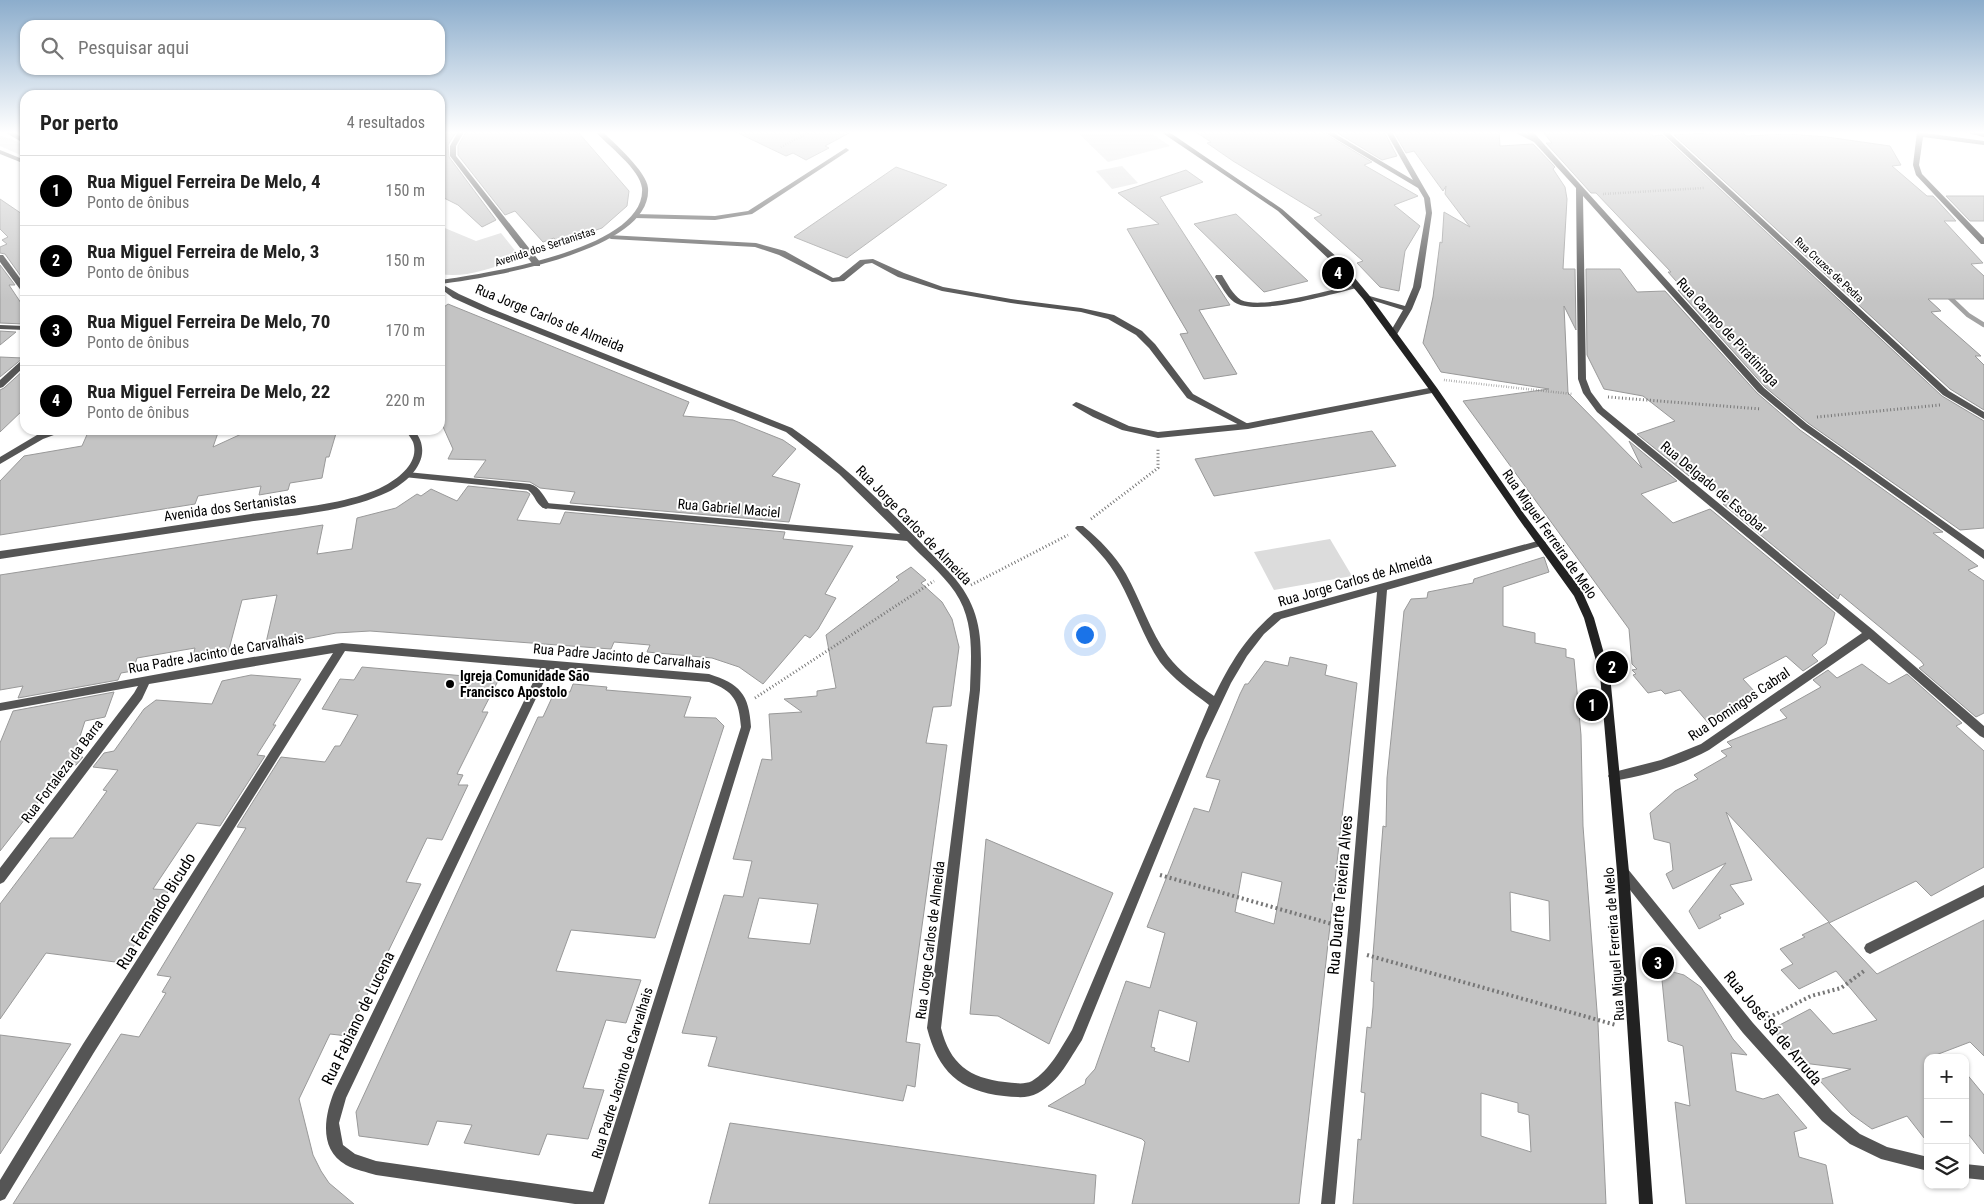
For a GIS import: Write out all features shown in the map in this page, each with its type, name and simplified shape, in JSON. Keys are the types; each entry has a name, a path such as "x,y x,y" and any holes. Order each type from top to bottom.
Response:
{"main road":[{"name":"Rua Miguel Ferreira de Melo","path":"1248,188 1280,210 1335,260 1366,297 1578,594 1597,640 1605,675 1623,872 1646,1204"}],"street":[{"path":"478,188 537,264"},
{"name":"Avenida dos Sertanistas","path":"445,282 490,276 537,264 611,237 635,216 644,201 646,188"},
{"path":"635,216 700,219 735,216 750,213 788,188"},
{"path":"1393,334 1408,309 1417,286 1429,213 1427,198 1423,188"},
{"name":"Rua Campo de Piratininga","path":"1579,188 1735,364 1761,390 1796,420 1984,555"},
{"name":"Rua Cruzes de Pedra","path":"1724,188 1946,393 1984,416"},
{"path":"1933,188 1984,242"},
{"name":"Rua Delgado de Escobar","path":"1582,192 1582,379 1586,393 1600,410 1869,633 1984,733"},
{"path":"611,237 756,244 782,253 832,280 841,279 864,262 873,261 901,275 942,289 1011,301 1081,310 1111,317 1139,334 1152,346 1190,396 1248,426"},
{"path":"0,257 4,268 20,285"},
{"path":"1219,277 1237,300 1254,305 1269,304 1356,286"},
{"name":"Rua Jorge Carlos de Almeida","path":"445,287 456,296 487,310 788,430 822,452 945,574 968,604 976,652 975,690 934,1018 937,1042 942,1056 950,1067 976,1084 1000,1089 1026,1090 1033,1088 1052,1072 1077,1035 1215,703 1254,636 1265,624 1278,616 1382,589 1541,543"},
{"path":"1366,297 1408,309"},
{"path":"0,327 20,328"},
{"path":"0,385 20,367"},
{"path":"1076,405 1118,427 1144,434 1158,435 1248,426 1434,390"},
{"path":"0,461 48,435"},
{"name":"Avenida dos Sertanistas","path":"0,555 316,508 363,498 389,488 407,475 420,452 419,444 413,435"},
{"name":"Rua Gabriel Maciel","path":"407,475 530,487 536,491 541,503 546,506 910,538"},
{"path":"1080,528 1109,557 1123,578 1152,640 1166,661 1185,682 1215,703"},
{"name":"Rua Duarte Teixeira Alves","path":"1328,1204 1354,930 1382,589"},
{"name":"Rua Domingos Cabral","path":"1614,776 1656,768 1686,758 1705,747 1869,633"},
{"name":"Rua Padre Jacinto de Carvalhais","path":"0,707 342,647 709,678 727,684 739,695 745,705 746,727 597,1202"},
{"name":"Rua Fernando Bicudo","path":"0,1194 109,1016 342,647"},
{"name":"Rua Fabiano de Lucena","path":"547,664 339,1097 332,1123 337,1149 351,1160 376,1168 597,1202"},
{"name":"Rua Fortaleza da Barra","path":"0,878 138,696 146,680"},
{"name":"Rua José Sá de Arruda","path":"1623,872 1748,1028 1827,1116 1855,1139 1886,1154 1924,1163"},
{"path":"1870,948 1984,891"},
{"path":"1969,1171 1984,1173"}],"path":[{"path":"1582,192 1690,188"},
{"path":"1796,420 1962,403"},
{"path":"745,705 945,574"},
{"path":"1144,871 1354,930"},
{"path":"1352,950 1633,1030"},
{"path":"1748,1028 1811,996 1841,988 1864,971"}],"shaded area":[{"path":"445,228 476,241 501,233 521,258 492,268 461,275 445,274"},
{"path":"1330,539 1352,576 1274,590 1254,552"}],"building":[{"path":"445,188 472,188 496,220 482,227 458,205 445,198"},
{"path":"484,188 627,188 629,191 627,206 602,228 558,243 554,238 543,242 515,211 505,215"},
{"path":"865,188 943,188 847,258 794,237"},
{"path":"1132,188 1185,188 1160,197 1230,305 1199,310 1237,374 1204,379 1180,334 1188,333 1127,229 1159,224 1118,193"},
{"path":"1278,188 1404,188 1418,196 1394,205 1420,226 1405,251 1399,291 1380,287 1357,263 1363,261 1314,218 1322,215"},
{"path":"1446,188 1565,188 1567,199 1563,269 1575,269 1576,330 1564,306 1568,393 1642,468 1629,441 1677,481 1641,494 1673,523 1710,509 1835,613 1826,644 1812,655 1818,661 1803,671 1786,656 1743,679 1755,692 1709,724 1680,690 1665,694 1661,690 1648,693 1633,675 1636,674 1632,670 1637,669 1632,664 1629,629 1463,401 1549,389 1441,372 1423,343 1433,297 1440,242 1442,243 1444,212 1470,227 1445,194"},
{"path":"1587,188 1719,188 1942,396 1984,421 1984,528 1960,530 1808,423 1765,387 1678,290 1684,290 1668,272 1671,272 1596,193 1591,193"},
{"path":"1732,188 1918,188 1927,196 1933,196 1956,221 1944,221 1983,263 1971,264 1984,276 1984,299 1928,299 1941,311 1931,312 1981,356 1975,356 1984,365 1984,410 1950,389"},
{"path":"1946,196 1984,196 1984,221 1970,221"},
{"path":"0,199 20,213 20,275 5,254 0,253 0,247 7,244 2,240 8,237 0,229"},
{"path":"1236,214 1308,281 1264,292 1194,224"},
{"path":"0,265 15,285 9,285 20,302 20,324 0,323"},
{"path":"1586,269 1620,269 1637,292 1665,291 1757,393 1800,430 1943,532 1933,533 1978,566 1968,570 1984,581 1984,713 1976,717 1919,668 1924,665 1921,661 1840,594 1838,599 1723,504 1729,502 1695,474 1689,476 1637,434 1675,421 1643,396 1604,389 1587,355"},
{"path":"448,304 689,402 683,416 733,420 783,440 796,449 772,476 800,484 789,522 570,503 575,492 540,488 530,482 474,477 486,460 448,459 453,449 445,431 445,306"},
{"path":"0,331 16,332 0,345"},
{"path":"0,357 20,358 20,360 0,377"},
{"path":"20,374 20,413 0,432 0,390"},
{"path":"1372,431 1396,466 1214,496 1195,459"},
{"path":"87,435 217,435 213,447 239,435 336,435 329,457 326,457 322,478 290,483 288,490 259,495 261,486 198,496 195,504 0,535 0,481 24,456 82,446"},
{"path":"468,486 527,492 530,494 517,520 560,524 565,512 785,532 783,539 853,546 825,594 836,598 818,629 810,638 805,635 763,684 739,667 712,658 647,652 650,645 614,642 611,649 370,631 336,633 265,647 277,595 242,600 228,653 192,660 195,648 137,658 133,671 121,673 118,680 18,698 23,686 0,690 0,575 323,525 317,554 352,549 357,518 396,508 417,494 421,496 431,489 457,501"},
{"path":"1544,557 1549,572 1503,587 1503,626 1535,633 1535,643 1566,649 1566,657 1574,659 1581,735 1583,826 1598,1024 1606,1204 1353,1204 1358,1139 1361,1140 1365,1093 1361,1092 1367,1027 1371,1028 1373,1007 1374,982 1371,981 1383,826 1386,827 1387,778 1404,611 1411,599 1427,598 1428,592 1473,583 1474,579","holes":["1510,892 1549,901 1550,941 1511,931","1481,1093 1518,1103 1518,1112 1529,1115 1531,1152 1481,1136"]},
{"path":"911,567 926,580 921,583 942,602 952,619 959,647 951,706 933,707 926,743 947,745 906,1042 920,1044 915,1087 907,1085 903,1101 708,1066 717,1037 682,1033 724,895 743,897 752,861 733,859 762,759 772,760 769,714 802,712 784,699 817,696 817,691 836,688 826,635 899,580 896,577","holes":["759,898 818,904 810,944 748,938"]},
{"path":"1290,657 1327,665 1325,675 1357,683 1299,1204 1132,1204 1145,1142 1142,1139 1048,1106 1085,1084 1086,1079 1095,1069 1126,981 1150,988 1165,933 1147,927 1194,808 1209,812 1220,780 1206,777 1240,694 1245,684 1248,684 1265,661 1288,666","holes":["1242,872 1282,882 1274,924 1235,912","1159,1010 1197,1022 1189,1062 1154,1051 1155,1048 1151,1047"]},
{"path":"1862,664 1889,684 1907,674 1962,723 1956,726 1984,751 1984,867 1931,896 1916,881 1829,923 1877,974 1984,920 1984,1056 1970,1042 1938,1054 1924,1054 1924,1138 1907,1116 1872,1129 1851,1114 1819,1080 1851,1069 1803,1063 1772,1029 1810,1009 1833,1034 1877,1020 1836,971 1799,989 1781,970 1793,964 1780,949 1805,937 1802,935 1829,922 1726,812 1752,880 1730,885 1744,904 1719,915 1721,918 1699,929 1689,911 1726,863 1673,889 1666,874 1673,870 1670,843 1654,839 1650,813 1675,791 1698,779 1694,775 1727,756 1721,751 1732,747 1727,742 1787,718 1780,710 1821,687 1813,680 1828,670 1837,678"},
{"path":"362,667 499,679 482,712 488,712 457,774 463,775 458,785 468,785 442,840 427,838 406,882 421,884 347,1036 330,1034 299,1099 313,1155 321,1171 329,1183 354,1204 13,1204 121,1034 139,1037 166,993 162,992 171,977 157,975 246,828 237,827 281,757 325,762 335,746 340,746 358,715 322,709 340,679 354,680"},
{"path":"251,675 301,679 257,755 265,756 220,826 197,823 153,889 169,890 123,963 46,953 0,1019 0,904 50,838 73,838 107,791 103,790 118,770 93,767 104,753 114,751 144,709 156,700 212,704 222,681"},
{"path":"573,684 607,687 606,690 691,697 684,717 716,718 724,726 655,938 571,930 556,971 641,980 626,1023 606,1020 583,1088 604,1090 588,1139 547,1134 539,1155 464,1143 472,1125 437,1121 428,1145 359,1136 356,1112 538,717 543,717 555,691 570,692"},
{"path":"114,692 105,717 85,721 73,758 83,757 76,765 68,764 0,851 0,743 13,711"},
{"path":"986,839 1113,893 1049,1044 998,1016 970,1014"},
{"path":"1673,972 1684,975 1701,987 1733,1039 1747,1055 1731,1053 1736,1091 1763,1099 1778,1094 1807,1128 1794,1132 1799,1157 1826,1165 1833,1204 1686,1204 1675,1102 1690,1106 1683,1046 1668,1041 1662,980"},
{"path":"0,1035 71,1044 0,1154"},
{"path":"1969,1077 1984,1095 1984,1154 1969,1135"},
{"path":"730,1123 1096,1175 1094,1204 709,1204"}],"waterway":[{"path":"1946,294 1968,315 1984,325"}],"place":[{"name":"Rua Miguel Ferreira De Melo, 22","path":"1338,273"},
{"name":"Rua Miguel Ferreira de Melo, 3","path":"1612,667"},
{"name":"Igreja Comunidade São Francisco Apostolo","path":"450,684"},
{"name":"Rua Miguel Ferreira De Melo, 4","path":"1592,705"},
{"name":"Rua Miguel Ferreira De Melo, 70","path":"1658,963"}]}
